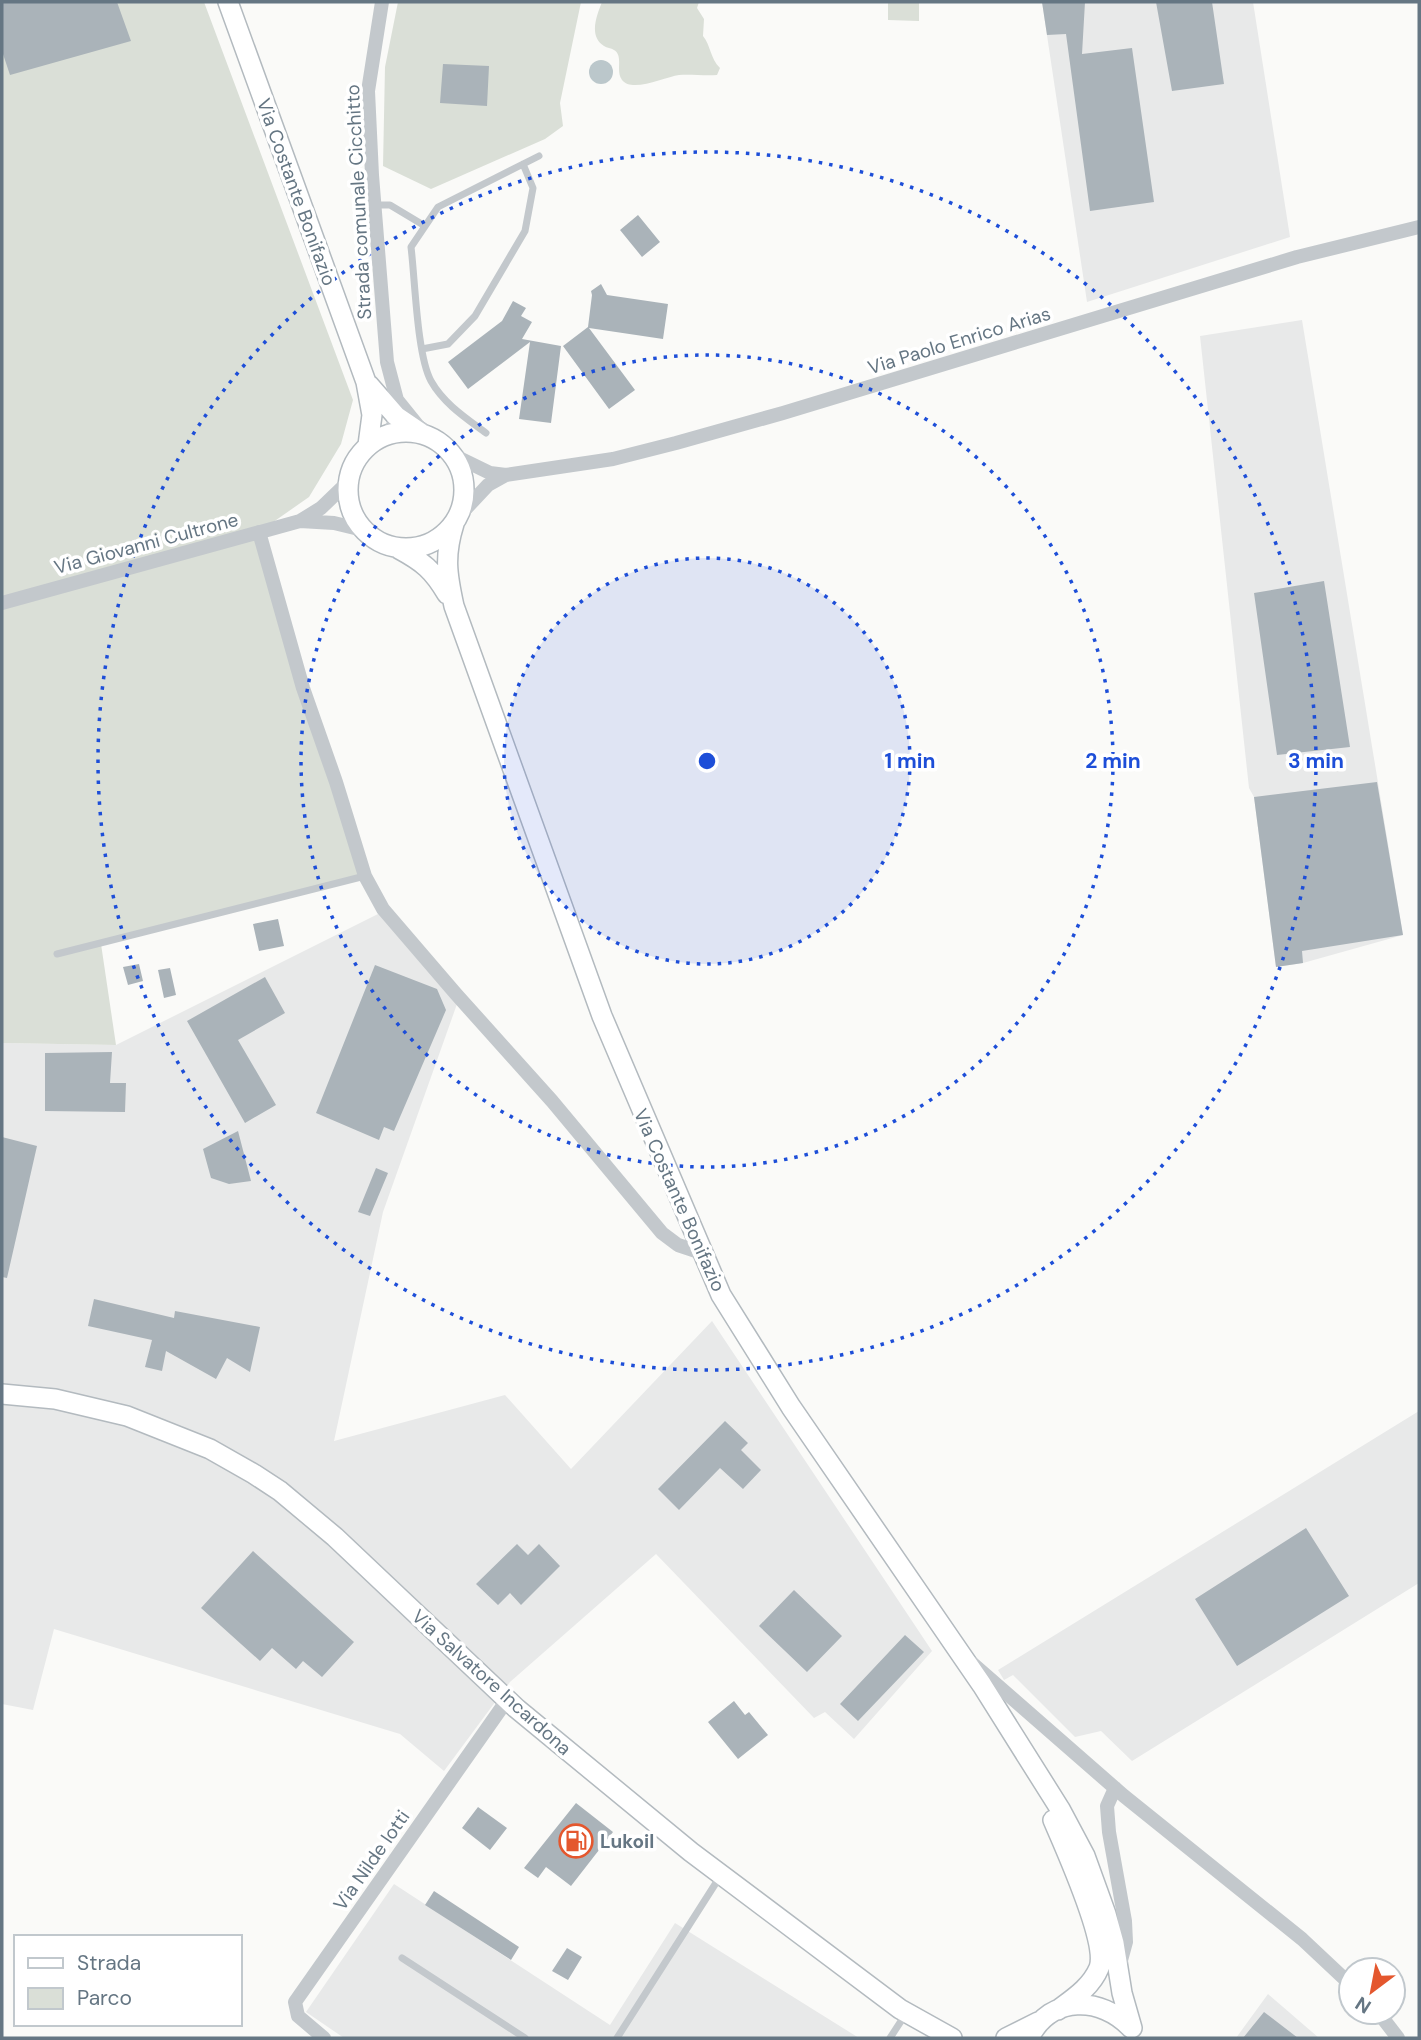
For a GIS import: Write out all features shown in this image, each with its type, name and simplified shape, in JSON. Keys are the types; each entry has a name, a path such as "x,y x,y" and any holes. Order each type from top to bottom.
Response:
{"main road":[{"name":"Via Costante Bonifazio","path":"228,2 366,382"},
{"path":"366,382 408,432 438,444 459,466 464,496 446,554 446,573 454,606"},
{"path":"366,382 372,415 368,445"},
{"path":"394,417 354,462 347,483 353,516 373,539 398,548 421,561 435,573 454,606"},
{"path":"398,548 424,546 435,541 455,521"},
{"name":"Via Costante Bonifazio","path":"454,606 602,1016 721,1295 791,1407 1017,1739"},
{"name":"Via Salvatore Incardona","path":"2,1394 55,1399 127,1416 210,1449 280,1491 335,1537 507,1700 613,1789 906,2013 952,2038"},
{"path":"1017,1739 1084,1856 1106,1914 1122,1993 1134,2033"},
{"path":"1006,2038 1050,2015 1087,1987 1098,1968 1101,1948 1054,1822 1017,1739"},
{"path":"1029,2038 1050,2015 1084,2004 1098,2006 1122,2018 1134,2033"}],"street":[{"name":"Strada comunale Cicchitto","path":"382,2 368,91 374,205 394,417"},
{"name":"Via Paolo Enrico Arias","path":"506,475 613,459 677,443 1297,257 1419,227"},
{"path":"394,417 418,426 438,444 490,473 506,475"},
{"path":"455,521 488,485 506,475"},
{"path":"300,521 321,508 347,483"},
{"path":"300,521 334,523 363,530"},
{"name":"Via Giovanni Cultrone","path":"2,603 300,521"},
{"path":"259,532 303,688 365,876 383,909 552,1101 662,1233 678,1245 702,1253"},
{"path":"960,1653 1115,1788 1302,1939 1337,1972"},
{"name":"Via Nilde Iotti","path":"324,2038 298,2016 295,2002 507,1700"},
{"path":"1115,1788 1107,1806 1125,1921 1126,1942 1119,1969"}],"lane":[{"path":"486,433 450,407 430,380 422,349 411,247 438,207 539,156"},
{"path":"422,349 447,344 475,316 525,231 533,188 523,164"},
{"path":"374,205 390,205 425,226"},
{"path":"57,954 365,876"},
{"path":"617,2038 721,1874"},
{"path":"402,1958 526,2038"},
{"path":"890,2038 906,2013"}],"shaded area":[{"path":"1042,2 1253,2 1290,237 1087,302"},
{"path":"601,60 610,63 613,72 610,81 601,84 592,81 589,72 592,63"},
{"path":"1302,320 1403,935 1303,963 1276,967 1254,797 1249,788 1200,336"},
{"path":"380,913 457,1004 383,1212 334,1441 505,1395 571,1469 712,1321 932,1651 854,1739 825,1712 814,1718 656,1554 510,1682 444,1771 400,1734 54,1629 33,1710 2,1704 2,1043 116,1045"},
{"path":"1419,1411 1419,1583 1132,1761 1101,1731 1075,1737 1013,1675 1004,1680 998,1670"},
{"path":"394,1884 610,2025 675,1923 859,2038 344,2038 306,2012"},
{"path":"1268,1994 1319,2038 1236,2038"}],"green space":[{"path":"2,2 204,2 353,400 341,444 309,497 259,532 365,876 101,944 116,1045 2,1043"},
{"path":"398,2 581,2 560,103 563,126 545,139 431,189 383,166 385,67"},
{"path":"602,2 699,2 697,8 704,19 703,36 720,68 717,75 679,75 641,85 627,84 620,76 617,53 604,46 596,37 595,25"},
{"path":"888,2 919,2 919,21 888,20"}],"building":[{"path":"2,2 117,2 131,41 10,75 2,51"},
{"path":"1042,2 1085,2 1082,54 1132,48 1154,202 1090,211 1066,34 1047,35"},
{"path":"1156,2 1212,2 1224,84 1172,91"},
{"path":"443,64 489,66 487,106 440,103"},
{"path":"638,215 660,242 642,257 620,230"},
{"path":"601,284 607,295 668,304 663,339 589,328 635,390 609,409 563,346 588,327 591,291"},
{"path":"513,301 526,308 521,316 532,322 522,339 561,346 551,423 519,419 530,342 468,389 448,362 502,321"},
{"path":"1324,581 1350,747 1277,755 1254,593"},
{"path":"1377,782 1403,935 1302,951 1303,963 1276,967 1254,797"},
{"path":"278,919 284,946 259,951 253,924"},
{"path":"139,964 143,981 128,985 123,967"},
{"path":"375,965 437,989 446,1010 394,1131 384,1127 379,1140 316,1113"},
{"path":"170,968 176,995 164,998 158,970"},
{"path":"265,977 285,1013 238,1040 276,1105 245,1123 187,1021"},
{"path":"112,1052 110,1083 126,1083 125,1112 45,1111 45,1053"},
{"path":"238,1131 251,1181 229,1184 211,1178 203,1149"},
{"path":"2,1137 37,1146 7,1278 2,1277"},
{"path":"376,1168 388,1173 370,1216 358,1212"},
{"path":"94,1299 174,1318 175,1311 260,1327 250,1372 227,1358 216,1379 166,1351 162,1371 145,1367 152,1340 88,1326"},
{"path":"725,1421 748,1443 741,1450 761,1470 743,1489 720,1468 679,1510 658,1489"},
{"path":"1306,1528 1349,1596 1237,1666 1195,1599"},
{"path":"517,1544 528,1555 539,1544 560,1566 521,1605 510,1593 498,1605 476,1584"},
{"path":"253,1551 354,1642 322,1677 303,1661 296,1669 272,1648 260,1661 201,1608"},
{"path":"794,1590 842,1636 807,1672 759,1626"},
{"path":"905,1635 924,1652 858,1721 840,1704"},
{"path":"734,1701 745,1715 749,1712 768,1735 738,1759 708,1722"},
{"path":"576,1803 613,1832 571,1886 546,1867 538,1878 524,1868"},
{"path":"478,1807 507,1828 490,1850 462,1828"},
{"path":"434,1891 519,1947 511,1960 425,1905"},
{"path":"567,1948 582,1957 568,1980 552,1971"},
{"path":"1264,2012 1298,2038 1243,2038"}],"place":[{"name":"Lukoil","path":"576,1841"}]}
